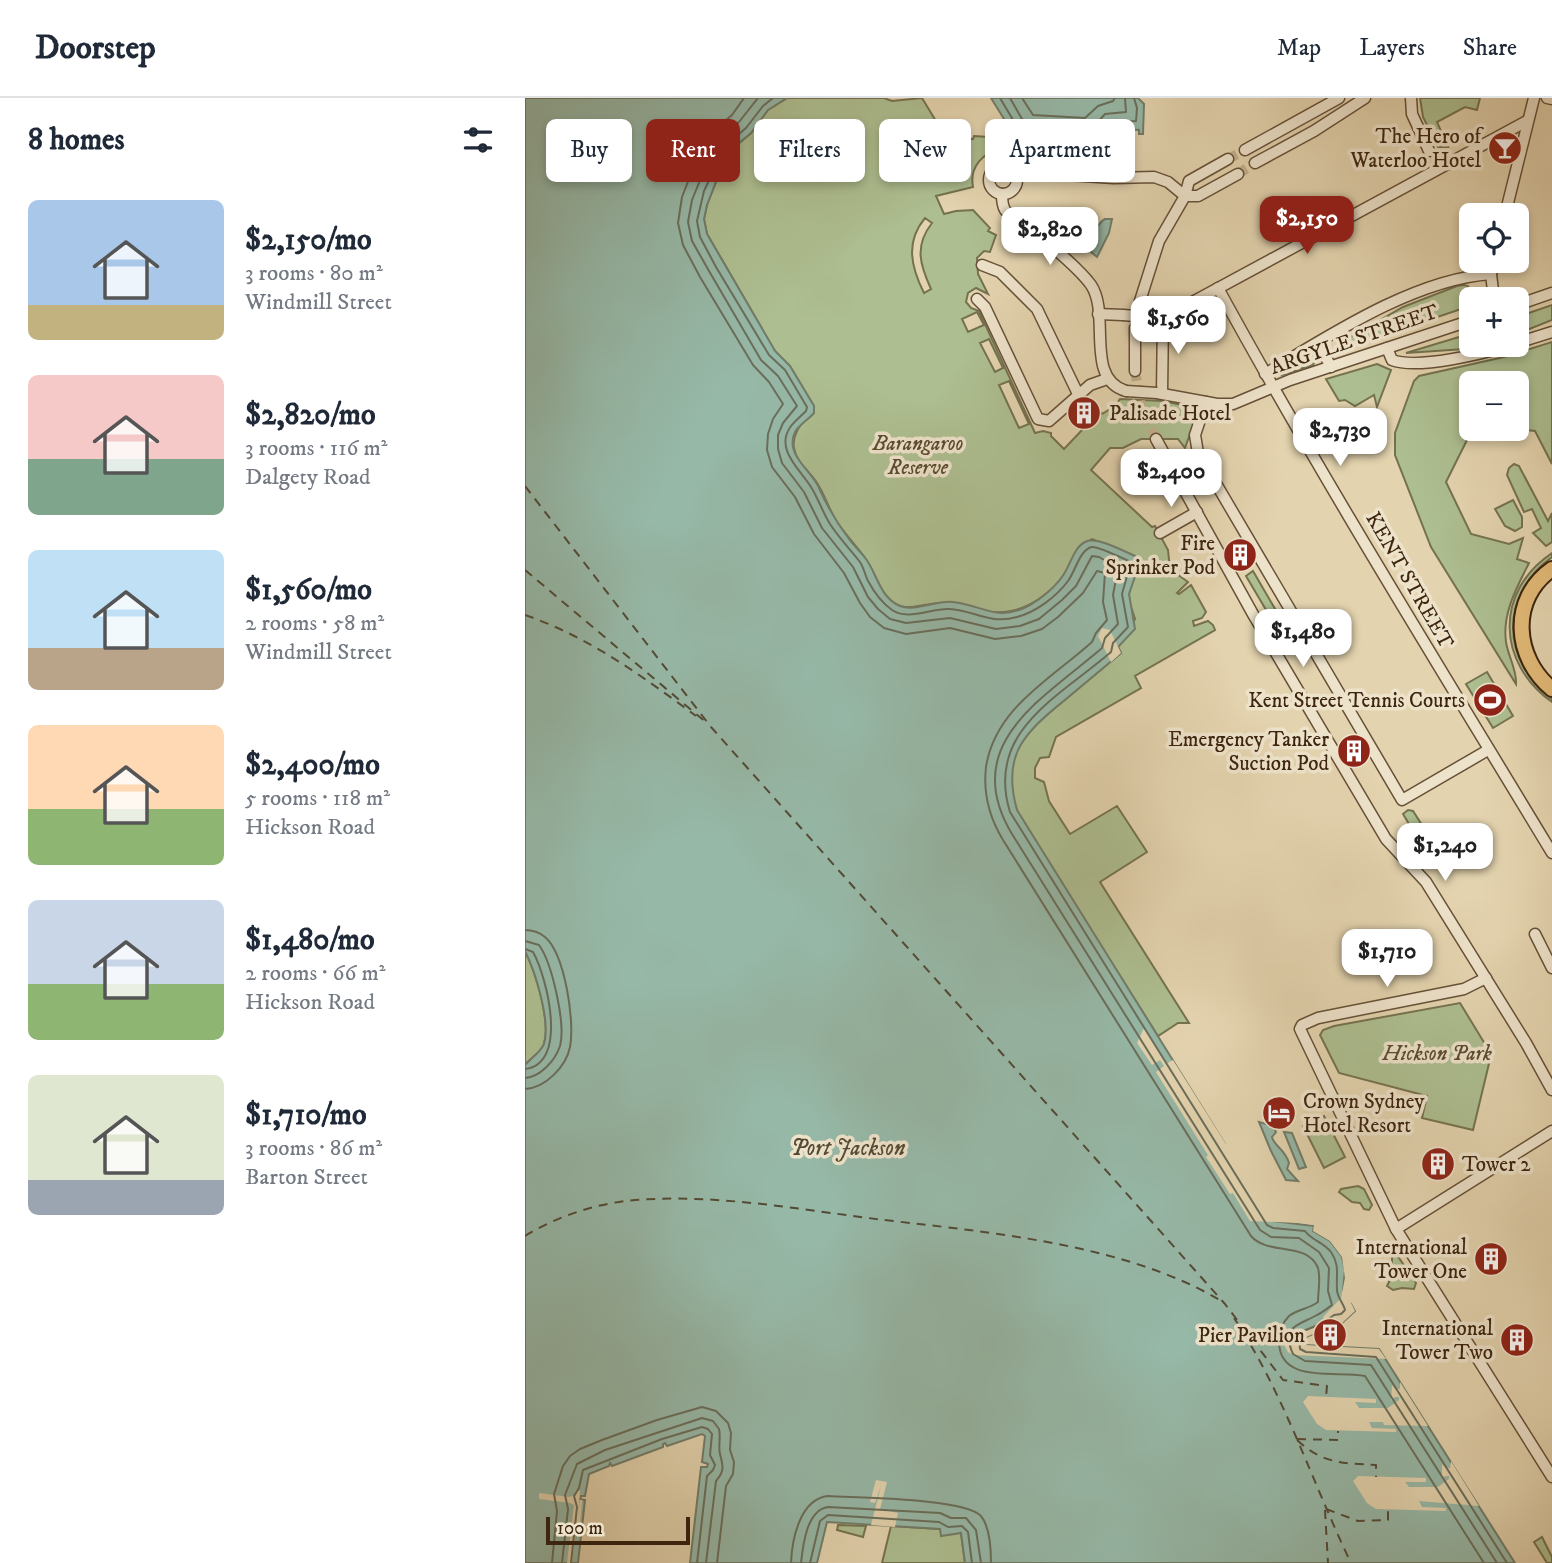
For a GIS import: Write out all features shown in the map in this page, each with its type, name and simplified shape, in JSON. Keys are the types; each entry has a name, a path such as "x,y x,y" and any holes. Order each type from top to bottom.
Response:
{"highway":[{"path":"1552,569 1536,584 1527,599 1521,632 1529,662 1552,689"}],"street":[{"path":"1245,150 1339,98"},
{"path":"1255,163 1314,131 1365,98"},
{"path":"1411,98 1412,114 1429,151"},
{"path":"1508,203 1534,98"},
{"path":"1098,314 1161,318 1527,121"},
{"path":"1140,301 1159,241 1185,196 1189,181 1228,159"},
{"path":"1135,177 1154,177 1168,182 1185,196 1198,196 1238,174"},
{"path":"990,182 995,192 1002,194 1014,189 1016,182"},
{"path":"977,299 985,307 1035,416 1042,421 1049,421 1090,385 1107,379 1103,369 1097,298 1092,286 1031,229 1007,212 1003,206 1002,194"},
{"path":"982,264 1000,272 1037,309 1077,394"},
{"path":"1265,373 1387,305 1449,281 1471,275 1491,274 1493,287"},
{"name":"KENT STREET","path":"1218,288 1265,373 1552,853"},
{"path":"1529,301 1552,293"},
{"path":"1160,393 1161,318"},
{"name":"ARGYLE STREET","path":"1107,379 1117,388 1126,391 1160,393 1233,404 1273,386 1459,324"},
{"path":"1135,328 1135,371"},
{"path":"1529,339 1552,332"},
{"path":"1318,343 1331,367"},
{"path":"1387,348 1392,360 1403,362 1462,357"},
{"path":"1206,402 1195,435 1198,453 1402,800 1488,750"},
{"path":"1156,439 1266,636 1386,839 1426,882 1526,1042 1552,1090"},
{"path":"1160,533 1197,512"},
{"path":"1535,934 1552,968"},
{"path":"1486,978 1464,989 1302,1024 1300,1032 1396,1229 1552,1478"},
{"path":"1396,1229 1552,1131"}],"green space":[{"name":"Barangaroo Reserve","path":"787,98 884,98 892,101 922,98 935,119 879,119 879,182 971,182 971,139 974,136 985,137 985,156 975,167 973,187 936,196 944,214 973,210 990,228 988,231 996,235 990,252 984,251 977,258 978,274 988,294 976,288 968,293 966,302 979,311 1035,433 1051,433 1064,449 1100,411 1102,414 1115,406 1120,399 1163,401 1196,408 1197,414 1185,448 1178,439 1141,439 1123,448 1110,448 1091,470 1152,527 1155,526 1168,550 1170,569 1188,582 1177,593 1191,585 1206,612 1202,618 1193,621 1194,626 1208,621 1215,630 1135,676 1141,688 1056,737 1049,757 1040,758 1035,768 1035,778 1044,782 1049,801 1070,834 1117,806 1147,852 1100,882 1189,1023 1178,1023 1158,1036 1020,818 1013,798 1012,764 1026,736 1051,711 1121,653 1118,647 1135,619 1129,596 1137,566 1135,556 1092,539 1077,551 1063,576 1047,593 1026,606 1011,611 985,611 943,603 907,607 896,604 887,596 862,553 837,522 820,488 795,453 795,437 814,406 790,366 775,351 707,234 704,219 716,182 740,182 740,142 754,129 754,182 865,182 865,119 761,119 768,110","holes":["925,218 932,223 926,231 921,248 922,264 931,289 924,293 913,264 912,245","977,312 984,325 968,332 962,319","989,339 1003,368 995,372 980,343","1009,381 1029,424 1019,428 999,385"]},
{"path":"1420,98 1480,98 1477,110 1465,107 1437,122 1448,147 1438,147 1423,117"},
{"path":"1457,286 1469,287 1459,287 1459,310 1340,350 1337,345 1403,307"},
{"path":"1552,305 1552,320 1529,329 1529,313"},
{"path":"1459,337 1459,349 1406,353"},
{"path":"1552,342 1552,464 1535,431 1529,430 1529,371 1459,371 1459,441 1466,441 1446,482 1471,534 1509,544 1523,538 1517,559 1529,563 1512,601 1505,631 1516,684 1431,547 1395,455 1395,433 1414,381 1419,376 1504,357 1529,357 1529,349"},
{"path":"1311,353 1316,359 1313,365 1282,375 1284,367"},
{"path":"1377,364 1391,370 1377,407 1374,395 1355,406 1345,400 1339,401 1326,379"},
{"path":"1514,464 1519,466 1548,521 1552,513 1552,542 1546,546 1533,533 1541,528 1532,509 1524,512 1507,475"},
{"path":"1513,500 1522,517 1522,527 1515,531 1505,526 1495,509"},
{"path":"1552,553 1552,557 1535,572 1522,590 1515,609 1513,628 1523,666 1552,702 1534,686 1521,668 1513,648 1510,628 1512,607 1520,587 1533,569"},
{"path":"1253,571 1292,638 1285,642 1246,576"},
{"name":"Kent Street Tennis Courts","path":"1487,672 1513,716 1493,728 1466,684"},
{"path":"1408,810 1413,811 1427,833 1418,839 1403,814"},
{"path":"525,951 541,996 546,1034 543,1047 525,1065"},
{"name":"Hickson Park","path":"1460,1003 1485,1044 1483,1050 1492,1051 1473,1130 1422,1118 1427,1096 1339,1073 1320,1035 1323,1030 1334,1026"},
{"path":"1324,1116 1345,1157 1324,1168 1303,1126"},
{"path":"1358,1186 1364,1189 1372,1205 1369,1210 1339,1192 1341,1189"},
{"path":"1395,1252 1416,1283 1414,1289 1393,1290 1387,1286 1392,1276 1389,1268 1392,1254"},
{"path":"838,1525 866,1526 863,1537 837,1530"},
{"path":"891,1526 961,1533 965,1563 882,1563"},
{"path":"1542,1537 1552,1557 1552,1563 1547,1563 1534,1542"}],"water":[{"name":"Port Jackson","path":"525,98 787,98 768,110 761,119 754,119 754,129 740,142 740,119 646,119 646,182 716,182 704,219 707,234 775,351 790,366 814,406 814,413 795,432 793,448 800,462 816,481 840,527 866,559 883,592 893,602 912,608 953,602 1008,613 1030,605 1052,589 1065,573 1077,549 1085,542 1103,542 1135,556 1139,565 1129,594 1135,629 1118,647 1121,653 1039,722 1020,746 1012,774 1017,810 1273,1221 1314,1226 1313,1231 1330,1241 1342,1257 1345,1270 1343,1290 1355,1311 1341,1324 1337,1321 1306,1337 1305,1345 1379,1349 1515,1563 965,1563 961,1533 941,1536 940,1529 827,1522 817,1563 690,1563 701,1467 707,1467 708,1464 702,1462 705,1436 702,1434 667,1446 665,1443 663,1447 612,1466 610,1463 609,1466 589,1474 585,1496 580,1499 585,1500 578,1563 525,1563 525,1065 543,1047 546,1034 541,996 525,951"},
{"path":"991,98 1138,98 1144,104 1143,134 1135,130 1135,119 1004,119"},
{"path":"1105,219 1112,219 1109,233 1097,257 1091,252 1097,229"},
{"path":"1259,1122 1273,1126 1276,1132 1273,1140 1287,1158 1287,1169 1298,1181 1286,1180"},
{"path":"1284,1132 1292,1133 1306,1167 1299,1169"}],"pier":[{"path":"1102,628 1110,630 1121,653 1111,662 1098,636"},
{"path":"1144,1028 1166,1064 1173,1060 1275,1218 1316,1222 1317,1229 1333,1238 1345,1255 1349,1270 1347,1290 1353,1299 1351,1303 1355,1311 1341,1324 1337,1321 1306,1337 1305,1345 1379,1349 1386,1359 1293,1355 1288,1352 1277,1333 1299,1332 1320,1326 1326,1322 1323,1317 1341,1298 1345,1278 1342,1257 1330,1241 1313,1231 1314,1225 1250,1221 1206,1157 1208,1155 1156,1072 1164,1066 1160,1060 1152,1065 1137,1043"},
{"path":"1400,1382 1428,1426 1369,1422 1372,1428 1396,1429 1396,1432 1326,1430 1317,1424 1303,1402 1308,1396 1376,1399 1376,1403 1355,1402 1359,1408 1388,1408 1399,1400 1399,1397 1395,1397 1391,1401 1392,1385 1395,1389 1400,1389"},
{"path":"1451,1461 1479,1506 1419,1501 1422,1507 1446,1508 1446,1511 1376,1509 1367,1503 1353,1481 1358,1476 1426,1478 1426,1482 1405,1482 1409,1487 1438,1487 1449,1479 1449,1476 1445,1476 1442,1480 1442,1464 1450,1468"},
{"path":"876,1480 887,1482 880,1509 898,1513 895,1527 871,1525 881,1486 875,1503 870,1502"},
{"path":"576,1490 580,1491 578,1516 582,1500 580,1526 576,1528 572,1563 567,1563 574,1505 539,1499 539,1493 569,1497 575,1495"}],"ferry route":[{"path":"525,486 711,727 1225,1304 1283,1380 1327,1386 1326,1397"},
{"path":"525,570 708,724"},
{"path":"525,615 593,646 635,672 696,716"},
{"path":"525,1236 592,1207 621,1202 694,1199 752,1203 1051,1243 1142,1266 1184,1282 1223,1302"},
{"path":"1234,1318 1283,1407 1351,1563"},
{"path":"1297,1439 1338,1440 1338,1431"},
{"path":"1297,1440 1316,1454 1333,1461 1376,1465 1376,1477"},
{"path":"1326,1509 1358,1521 1388,1520 1388,1510"},
{"path":"1325,1510 1328,1563"}],"tunnel":[{"path":"1228,159 1245,150"},
{"path":"1238,174 1255,163"},
{"path":"1135,328 1140,301"},
{"path":"1135,371 1141,407 1156,439"}],"place":[{"name":"The Hero of Waterloo Hotel","path":"1505,148"},
{"name":"Palisade Hotel","path":"1084,413"},
{"name":"Fire Sprinker Pod","path":"1240,555"},
{"name":"Kent Street Tennis Courts","path":"1490,700"},
{"name":"Emergency Tanker Suction Pod","path":"1354,751"},
{"name":"Crown Sydney Hotel Resort","path":"1279,1113"},
{"name":"Tower 2","path":"1438,1164"},
{"name":"International Tower One","path":"1491,1259"},
{"name":"Pier Pavilion","path":"1330,1335"},
{"name":"International Tower Two","path":"1517,1340"}]}
